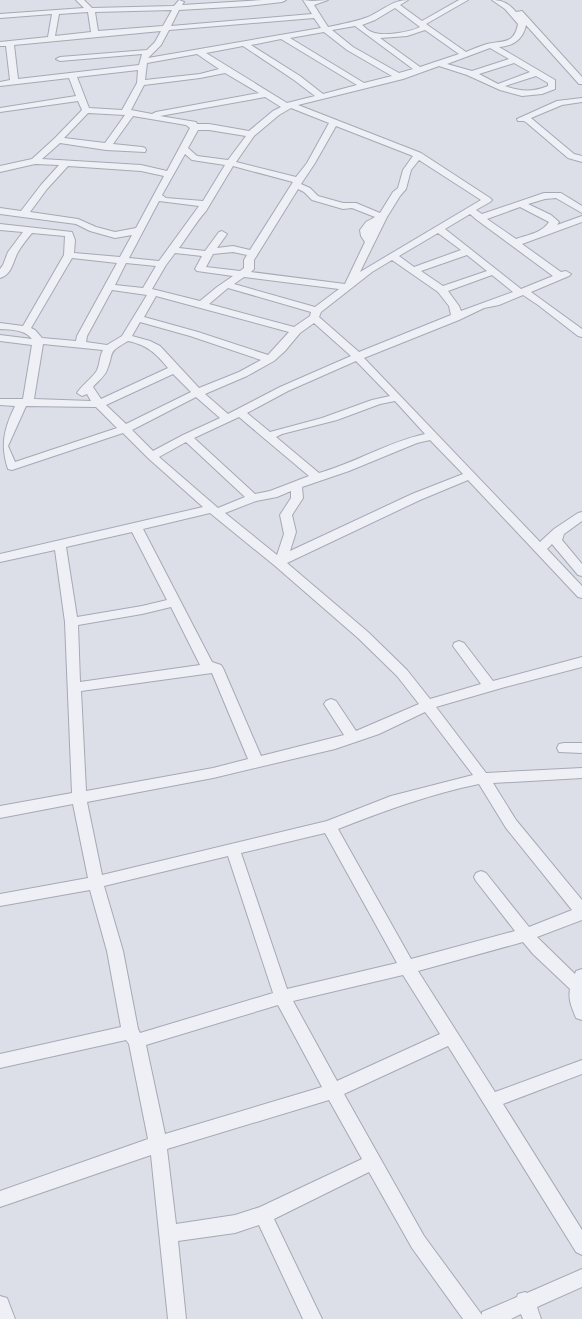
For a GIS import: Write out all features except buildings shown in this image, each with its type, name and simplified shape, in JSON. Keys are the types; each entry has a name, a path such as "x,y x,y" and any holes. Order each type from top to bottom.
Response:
{"street":[{"path":"80,0 91,11 95,34"},
{"path":"142,83 143,64 149,52 158,44 181,0"},
{"path":"0,16 56,12 177,9 248,5 282,0"},
{"path":"324,0 308,2 315,16 326,30 349,47 400,77"},
{"path":"283,37 356,24 372,18 404,0"},
{"path":"372,35 394,35 413,32 464,0"},
{"path":"72,403 102,371 105,355 109,348 126,338 139,319 162,264 191,226 197,214 201,211 204,204 251,134 288,105 400,77 492,46 509,43 515,40 521,32 522,24 508,7 496,0"},
{"path":"507,0 582,82"},
{"path":"248,5 262,30 283,37 362,86"},
{"path":"395,5 465,55"},
{"path":"56,12 58,56 72,75 86,110"},
{"path":"0,84 14,82 95,34 166,29 262,30 315,16"},
{"path":"356,24 419,70"},
{"path":"72,75 143,64 198,51 243,43 262,30"},
{"path":"0,44 10,43 58,56 94,57 127,52 149,52"},
{"path":"10,43 14,82"},
{"path":"243,43 297,78 321,96"},
{"path":"439,64 472,74 509,92 529,94 552,87 552,82 492,46"},
{"path":"0,326 25,330 35,334 38,342 25,402 1,446 12,467 125,429 197,393 243,374 270,359 281,349 296,331 369,270 471,211 487,200 418,155 288,105 266,94 226,70 198,51"},
{"path":"472,74 514,60"},
{"path":"106,147 129,111 137,88 142,83 200,76 226,70"},
{"path":"498,86 536,73"},
{"path":"144,116 266,94"},
{"path":"0,110 81,98"},
{"path":"581,160 571,156 526,118 521,118 560,103 582,100"},
{"path":"35,161 58,140 86,110 129,111 144,116 251,134"},
{"path":"186,122 195,128 209,127"},
{"path":"202,305 220,289 228,285 249,269 249,260 296,183 311,163 334,122"},
{"path":"81,344 82,336 139,230 159,199 168,174 195,128"},
{"path":"58,140 106,147 142,150"},
{"path":"183,148 195,158 230,164 291,178 314,198 343,206 353,205 382,217"},
{"path":"348,287 382,217 396,194 402,190 408,170 418,155"},
{"path":"0,169 35,161 141,168 168,174"},
{"path":"24,214 65,164"},
{"path":"480,218 544,196 558,195 582,210"},
{"path":"159,199 204,204"},
{"path":"520,204 551,218 554,222 545,232"},
{"path":"152,456 186,437 228,419 239,412 325,370 563,275 471,211"},
{"path":"0,212 78,222 93,229 114,235 126,234 139,230"},
{"path":"515,243 582,219"},
{"path":"0,227 69,234 93,229"},
{"path":"0,275 8,266 13,252 29,230"},
{"path":"438,230 468,251 493,272 521,292 542,303 582,334"},
{"path":"25,330 69,256 69,249 72,242 69,234"},
{"path":"222,234 200,269 348,287 362,283 380,272 389,258"},
{"path":"172,250 209,253 261,242"},
{"path":"233,249 253,254"},
{"path":"412,271 468,251"},
{"path":"69,256 162,264"},
{"path":"389,258 442,290 446,297 454,304 457,311 455,318"},
{"path":"358,265 369,270"},
{"path":"442,290 493,272"},
{"path":"228,285 316,314 398,398 432,436 540,548 582,594"},
{"path":"108,287 176,297 296,331"},
{"path":"139,319 194,334 270,359"},
{"path":"0,338 81,344 109,348"},
{"path":"126,338 144,342 154,347 165,356 174,369 197,393 228,419"},
{"path":"0,402 99,404 174,369"},
{"path":"0,1061 134,1037 282,997 407,967 526,934 582,912 511,824 484,778 402,673 363,635 337,615 280,560 215,510 152,456 99,404 87,386"},
{"path":"269,438 278,432 342,415 369,403 398,398"},
{"path":"239,412 317,477"},
{"path":"0,558 215,510 253,498 273,494 317,477 345,469 414,440 432,436"},
{"path":"186,437 253,498"},
{"path":"280,560 416,497 470,475"},
{"path":"280,560 289,538 289,526 286,515 297,498 296,485"},
{"path":"540,548 558,532 582,516"},
{"path":"136,527 208,666 216,668"},
{"path":"558,532 556,541 582,572"},
{"path":"60,545 71,622 79,798 96,883 115,951 158,1144 176,1319"},
{"path":"71,622 142,610 174,602"},
{"path":"459,646 490,687"},
{"path":"0,812 213,773 335,744 374,730 428,705 582,662"},
{"path":"75,687 216,668"},
{"path":"216,668 256,762"},
{"path":"331,704 353,738"},
{"path":"564,748 582,748"},
{"path":"0,900 96,883 115,877 329,826 391,802 454,784 484,778 582,774"},
{"path":"329,826 407,967 582,1246"},
{"path":"233,850 282,997 418,1242 474,1319"},
{"path":"481,877 538,949 580,981 576,992 578,1006 582,1012"},
{"path":"0,1199 158,1144 333,1091 450,1037"},
{"path":"491,1101 582,1067"},
{"path":"167,1234 235,1224 263,1215 373,1162"},
{"path":"263,1215 313,1319"},
{"path":"488,1319 582,1278"},
{"path":"526,1302 532,1319"},
{"path":"0,1305 6,1319"}]}
